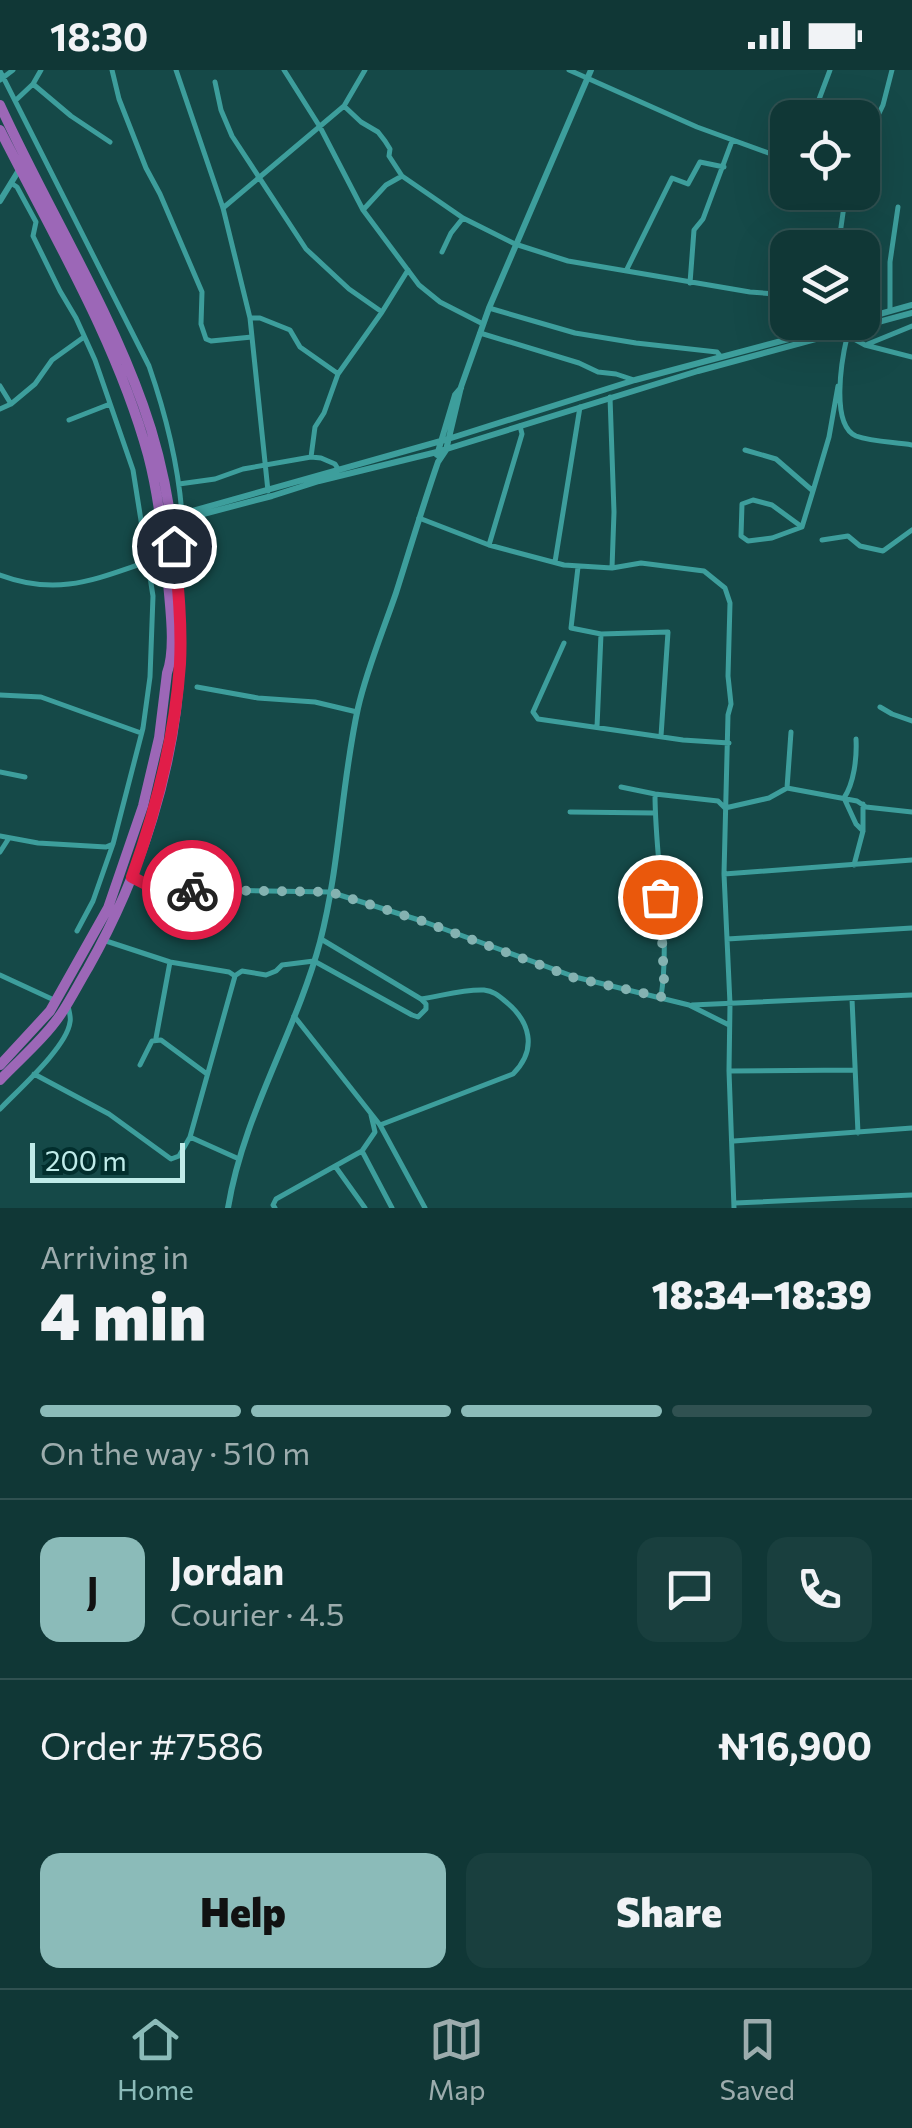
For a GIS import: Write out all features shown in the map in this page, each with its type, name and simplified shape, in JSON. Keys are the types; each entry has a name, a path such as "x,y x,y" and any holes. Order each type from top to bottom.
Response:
{"highway":[{"path":"0,1066 62,1002 103,940 132,877 166,766 178,679 180,608 157,448 122,350 1,111"},
{"path":"0,130 114,360 170,519 165,556 170,663 159,738 143,806 108,908 62,1002 60,1017 0,1080"}],"main road":[{"path":"438,462 436,452 444,440 455,395 589,74"},
{"path":"0,200 20,169"},
{"path":"880,314 912,305"},
{"path":"880,320 912,313"},
{"path":"170,519 635,380 797,340"},
{"path":"170,519 446,450 805,340"},
{"path":"448,424 467,433"},
{"path":"428,444 448,424"},
{"path":"228,1208 239,1159 320,939 357,712 438,462 446,450 444,440"}],"street":[{"path":"2,79 12,70"},
{"path":"16,100 41,70"},
{"path":"112,70 146,168 202,292 206,339 252,337"},
{"path":"176,70 223,208 250,318 268,491"},
{"path":"223,208 344,106 366,70"},
{"path":"569,70 589,74 732,141 770,154"},
{"path":"819,100 830,70"},
{"path":"880,110 892,70"},
{"path":"0,71 149,366 163,406 180,484 170,519"},
{"path":"287,71 363,210 408,270 430,296 483,324"},
{"path":"215,82 232,136 306,249 382,312"},
{"path":"33,84 110,142"},
{"path":"344,106 386,140 402,176 463,218 515,244 568,261 770,293"},
{"path":"690,283 694,230 703,219 732,141"},
{"path":"626,271 672,178 688,184 700,162 724,167"},
{"path":"363,210 386,185 402,176"},
{"path":"11,183 30,206 36,222 33,236 84,337 133,470 153,596 144,728 114,844 78,931"},
{"path":"890,311 890,262 898,207"},
{"path":"442,252 463,218"},
{"path":"311,457 315,427 338,374 408,270"},
{"path":"489,308 575,333 718,352 721,358"},
{"path":"250,318 290,330 300,347 338,374"},
{"path":"865,345 912,326"},
{"path":"480,333 579,362 598,372 635,380"},
{"path":"0,409 35,384 52,360 84,337"},
{"path":"802,527 830,437 842,340"},
{"path":"858,340 912,358"},
{"path":"839,378 844,420 850,432 912,445"},
{"path":"0,386 10,404"},
{"path":"610,397 612,568"},
{"path":"68,420 110,404"},
{"path":"555,562 580,407"},
{"path":"490,545 522,434 520,426"},
{"path":"745,450 776,459 814,492"},
{"path":"180,484 311,457 335,464 338,470"},
{"path":"753,500 772,504 802,527 772,538 748,541 742,536 742,504 753,500"},
{"path":"419,518 490,545 555,562 578,567 612,568 640,563 688,568 704,571 725,588 730,604 731,704 724,874 734,1205 912,1195"},
{"path":"822,540 848,536 860,546 883,551 912,530"},
{"path":"0,575 37,585 72,584 96,580 165,556"},
{"path":"578,567 571,628 601,634 668,632 660,736"},
{"path":"597,727 601,634"},
{"path":"564,643 532,712 538,719 729,743"},
{"path":"150,677 167,673"},
{"path":"197,686 258,698 315,702 357,712"},
{"path":"0,695 41,697 141,733"},
{"path":"880,707 912,722"},
{"path":"787,788 790,732"},
{"path":"844,798 854,768 856,740"},
{"path":"0,772 25,778"},
{"path":"621,787 718,801 725,808"},
{"path":"725,808 769,798 787,788 844,798 866,808 912,812"},
{"path":"655,794 664,980 661,997"},
{"path":"844,798 863,831"},
{"path":"854,865 863,831 863,804"},
{"path":"570,812 655,813"},
{"path":"0,836 106,847 114,844"},
{"path":"0,852 9,838"},
{"path":"724,874 912,860"},
{"path":"132,877 157,890 330,892 422,921 575,978 689,1005 729,1025"},
{"path":"727,939 912,928"},
{"path":"34,1074 108,1114 171,1159 179,1156 190,1137 235,976 242,971 266,975 282,966 314,960 412,1015 418,1017 426,1009 421,999 320,939"},
{"path":"103,940 170,962 235,976"},
{"path":"140,1064 156,1039 170,962"},
{"path":"0,975 62,1002 70,1024 62,1042 0,1109"},
{"path":"380,1125 513,1074 527,1049 525,1022 495,993 484,990 421,999"},
{"path":"689,1005 912,995"},
{"path":"852,999 858,1133"},
{"path":"294,1016 380,1125 425,1208"},
{"path":"156,1039 207,1074"},
{"path":"730,1071 855,1070"},
{"path":"275,1208 274,1201 362,1150 374,1132 368,1108"},
{"path":"734,1141 912,1128"},
{"path":"190,1137 239,1159"},
{"path":"362,1150 392,1208"},
{"path":"335,1166 366,1208"}],"way so far":[{"path":"192,890 330,892 422,921 575,978 661,997 664,980 660,897"}],"route":[{"path":"174,546 180,662 174,718 156,806 132,877 157,890 192,890"}]}
